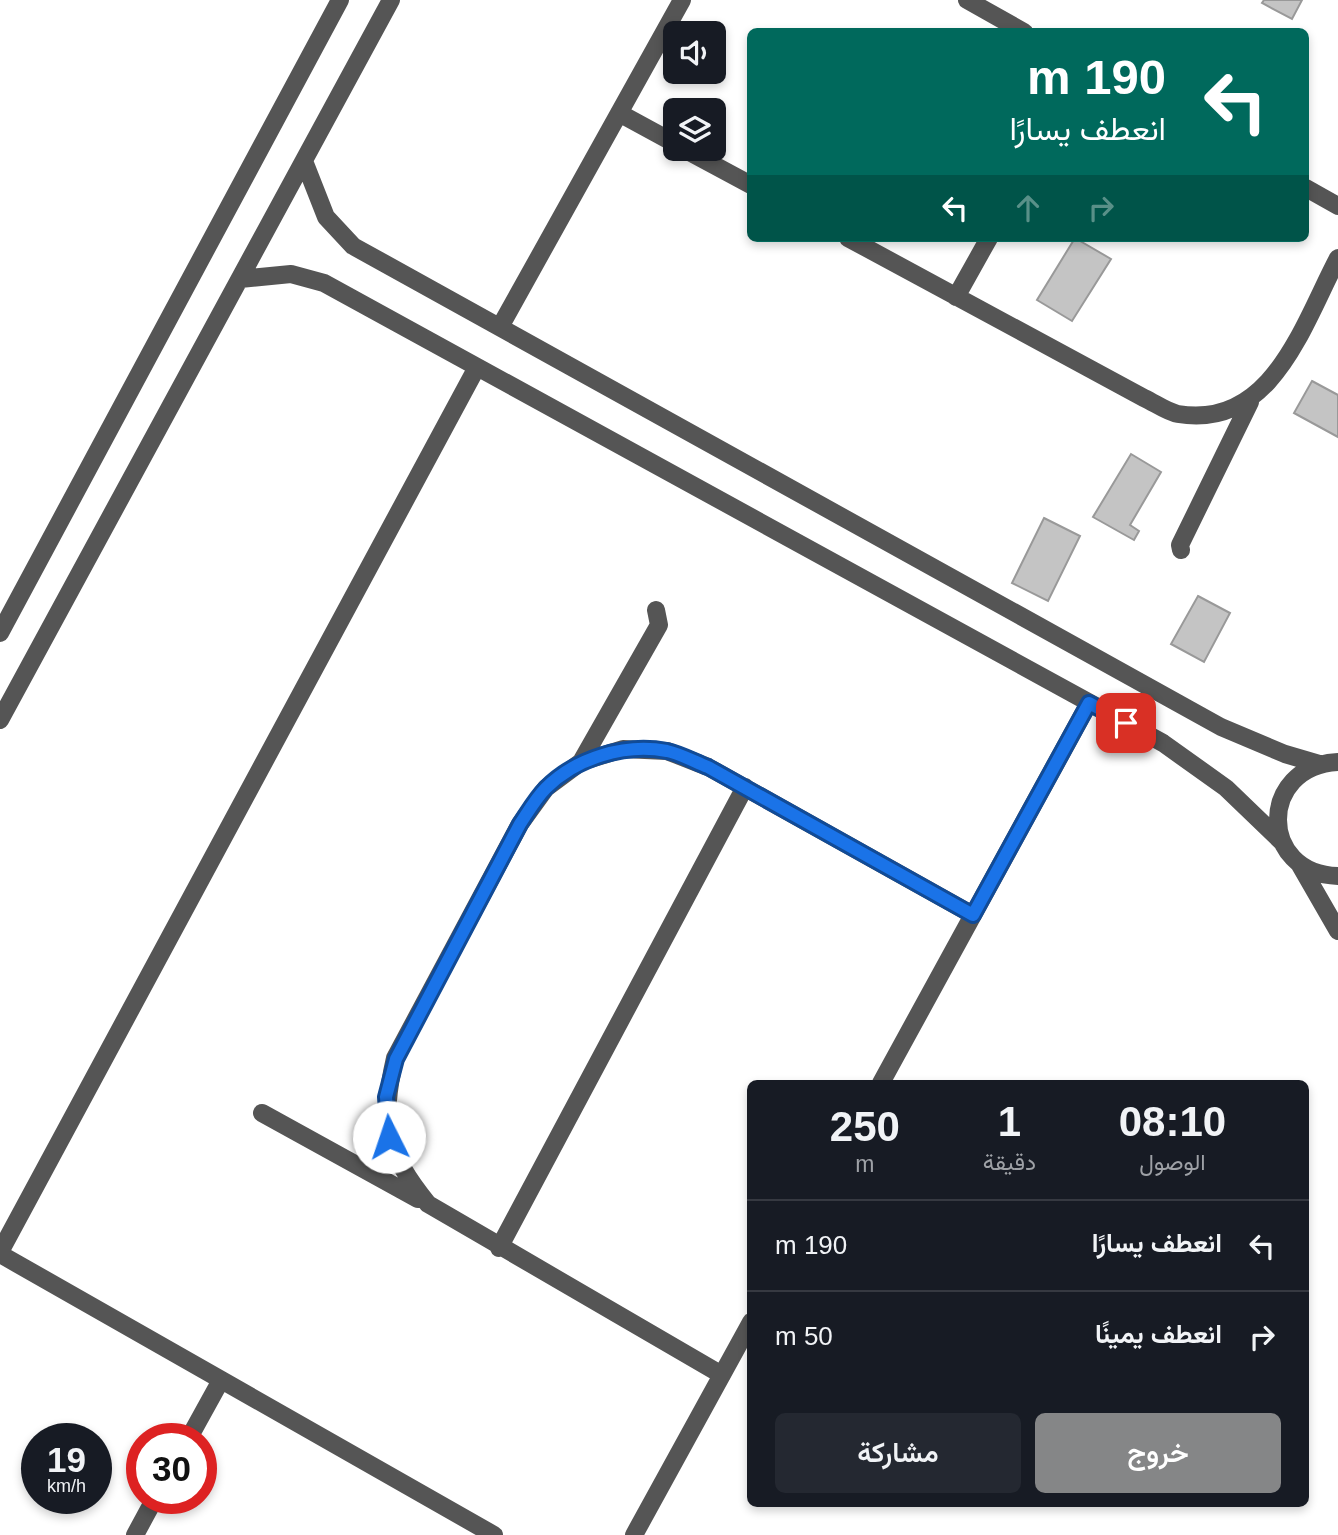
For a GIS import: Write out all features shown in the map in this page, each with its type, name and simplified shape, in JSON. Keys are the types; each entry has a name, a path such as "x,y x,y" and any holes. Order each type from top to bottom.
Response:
{"street":[{"path":"0,633 340,0"},
{"path":"0,720 391,0"},
{"path":"500,327 682,0"},
{"path":"967,0 1017,28"},
{"path":"619,113 663,137"},
{"path":"304,160 326,217 338,233 354,246 1221,727 1275,750 1327,763"},
{"path":"706,161 747,183"},
{"path":"1309,189 1338,205"},
{"path":"855,242 1176,414 1214,416 1250,402"},
{"path":"956,297 987,242"},
{"path":"1181,551 1180,545 1250,402 1277,374 1338,258"},
{"path":"240,279 273,274 308,277 477,367 1196,764 1226,788 1282,842 1300,865 1338,931"},
{"path":"477,367 0,1253 494,1535"},
{"path":"581,762 659,625 656,610"},
{"path":"883,1080 1089,703"},
{"path":"428,1204 403,1173 389,1137 386,1097 396,1059 520,824 546,788 581,762 623,750 667,751 708,767 973,915"},
{"path":"1282,842 1278,810 1283,795 1304,770 1327,763 1338,750"},
{"path":"499,1248 745,787"},
{"path":"1300,865 1317,874 1338,876"},
{"path":"262,1113 428,1204 499,1248 722,1375"},
{"path":"634,1535 747,1329"},
{"path":"197,1423 221,1380"},
{"path":"135,1535 146,1514"}],"building":[{"path":"1264,0 1302,0 1292,19 1262,3"},
{"path":"1073,242 1082,242 1111,259 1072,321 1037,300"},
{"path":"1312,381 1338,395 1338,437 1294,413"},
{"path":"1131,454 1161,472 1130,525 1139,531 1134,540 1093,517"},
{"path":"1044,518 1080,536 1048,601 1012,583"},
{"path":"1198,596 1230,613 1204,662 1171,644"}],"route":[{"path":"389,1137 386,1097 396,1059 520,824 546,788 581,762 623,750 645,750 667,751 708,767 973,915 1089,703 1126,723"}]}
